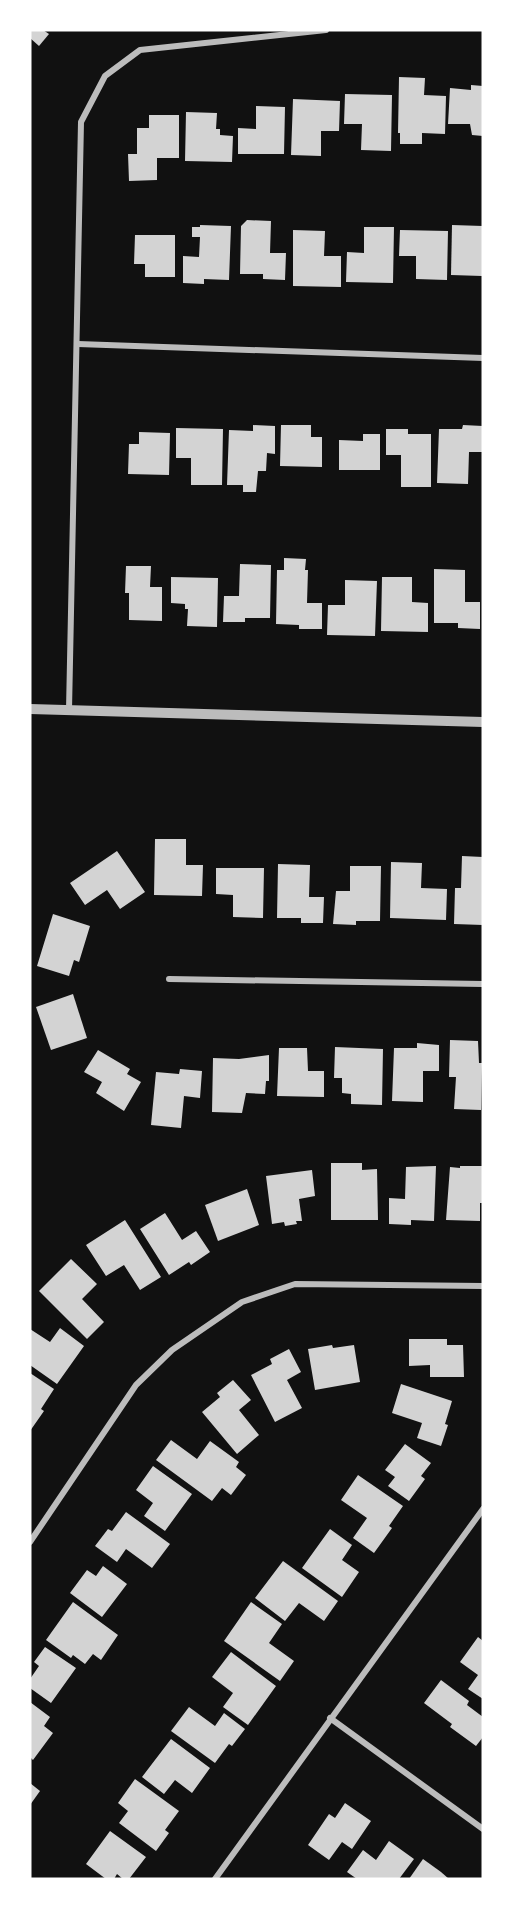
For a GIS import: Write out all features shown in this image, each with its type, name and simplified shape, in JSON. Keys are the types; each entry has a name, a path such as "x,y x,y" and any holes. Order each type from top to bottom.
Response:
{"street":[{"path":"69,710 81,122 105,76 140,50 326,30"},
{"path":"78,344 483,358"},
{"path":"30,709 483,722"},
{"path":"169,979 483,984"},
{"path":"30,1542 136,1385 172,1350 242,1302 295,1284 483,1286"},
{"path":"215,1879 483,1509"},
{"path":"330,1718 483,1829"}],"building":[{"path":"30,30 43,30 49,34 39,46 30,38"},
{"path":"399,77 425,78 424,95 446,96 445,134 422,133 422,144 400,144 400,133 398,133"},
{"path":"471,85 483,86 483,136 472,135 470,124 448,124 450,88 471,90"},
{"path":"345,94 392,95 391,151 361,150 362,124 344,124"},
{"path":"293,99 340,101 339,131 321,131 321,156 291,155"},
{"path":"256,106 285,107 284,154 238,154 238,128 256,129"},
{"path":"186,112 217,113 216,129 220,129 220,135 233,136 232,162 185,161"},
{"path":"149,115 179,115 179,158 157,158 157,180 129,181 128,154 137,154 137,128 149,128"},
{"path":"247,220 271,221 270,253 286,253 285,280 263,279 263,274 240,274 241,226"},
{"path":"200,225 231,226 229,280 204,279 204,284 183,283 183,256 199,257 200,237 192,237 192,227 200,227"},
{"path":"452,225 483,226 482,276 451,275"},
{"path":"364,227 394,227 393,283 346,282 347,252 364,253"},
{"path":"293,230 325,231 324,256 341,256 341,287 293,286"},
{"path":"400,230 448,231 447,280 416,279 416,256 399,256"},
{"path":"135,235 175,235 175,277 145,277 145,264 134,264"},
{"path":"253,425 275,426 275,454 267,453 266,471 258,471 256,492 243,492 243,485 227,485 229,430 253,431"},
{"path":"281,425 311,425 311,437 322,437 322,467 280,466"},
{"path":"463,425 483,426 483,452 469,452 468,484 437,483 439,429 462,429"},
{"path":"176,428 223,429 222,485 191,485 191,458 176,458"},
{"path":"386,429 408,429 408,434 431,434 431,487 401,487 401,455 386,455"},
{"path":"139,432 170,433 169,475 128,474 129,444 139,444"},
{"path":"363,434 380,434 380,470 339,470 339,440 363,441"},
{"path":"284,558 306,559 307,603 322,603 322,629 299,629 299,625 276,624 277,570 284,570"},
{"path":"240,564 271,565 270,618 245,618 245,622 223,622 224,596 239,596"},
{"path":"126,566 151,566 150,587 162,587 162,621 129,620 129,593 125,593"},
{"path":"434,569 465,570 465,602 480,602 480,629 458,628 458,623 434,623"},
{"path":"171,577 218,578 217,627 187,626 188,609 185,609 185,604 171,603"},
{"path":"382,577 412,577 412,602 428,603 428,632 381,631"},
{"path":"345,580 377,581 375,636 327,635 328,605 345,605"},
{"path":"155,839 186,839 186,865 203,865 202,896 154,895"},
{"path":"117,851 145,892 120,909 107,890 85,905 70,883"},
{"path":"462,856 483,857 483,925 454,924 455,888 461,888"},
{"path":"391,862 422,863 421,888 447,889 446,920 390,918"},
{"path":"278,864 310,865 309,897 324,897 323,923 301,923 301,918 277,918"},
{"path":"350,866 381,866 380,921 356,921 356,925 333,924 336,891 350,891"},
{"path":"216,868 264,868 263,918 233,917 233,895 216,894"},
{"path":"53,914 90,926 79,962 74,960 69,976 37,966"},
{"path":"73,994 87,1038 51,1050 36,1007"},
{"path":"450,1040 478,1041 479,1063 482,1063 481,1110 454,1109 456,1077 449,1077"},
{"path":"417,1043 439,1045 439,1071 423,1071 423,1102 392,1101 394,1048 417,1048"},
{"path":"335,1047 383,1049 382,1105 351,1104 351,1094 342,1093 342,1078 334,1078"},
{"path":"279,1048 307,1048 308,1071 324,1071 324,1097 277,1096"},
{"path":"98,1050 130,1069 127,1074 141,1082 124,1111 96,1093 102,1082 84,1072"},
{"path":"269,1055 269,1081 266,1081 265,1094 246,1093 242,1113 212,1112 213,1058 239,1059"},
{"path":"180,1069 202,1071 200,1098 184,1096 181,1128 151,1125 156,1072 179,1074"},
{"path":"331,1163 362,1163 362,1170 377,1169 378,1220 331,1220"},
{"path":"436,1166 434,1221 411,1220 411,1225 389,1224 389,1198 405,1199 406,1167"},
{"path":"460,1166 483,1166 483,1203 480,1203 480,1221 446,1220 450,1167 460,1168"},
{"path":"312,1170 315,1196 299,1199 302,1221 285,1226 284,1222 272,1224 266,1176"},
{"path":"247,1189 259,1225 218,1241 205,1205"},
{"path":"165,1213 182,1240 196,1231 210,1252 191,1265 189,1262 169,1275 140,1229"},
{"path":"125,1220 161,1277 140,1290 124,1265 106,1276 86,1245"},
{"path":"71,1259 97,1284 82,1299 104,1322 87,1339 39,1291"},
{"path":"60,1328 84,1346 57,1384 30,1365 30,1329 50,1342"},
{"path":"409,1339 447,1339 447,1345 463,1345 464,1377 430,1377 430,1365 409,1366"},
{"path":"332,1345 333,1348 354,1345 360,1382 315,1390 308,1349"},
{"path":"289,1349 301,1372 287,1380 302,1408 275,1422 251,1375 272,1364 270,1359"},
{"path":"30,1373 54,1389 41,1409 44,1411 30,1431"},
{"path":"233,1380 251,1400 239,1410 259,1435 237,1454 202,1412 220,1397 217,1393"},
{"path":"401,1384 452,1401 445,1424 448,1425 441,1446 417,1438 422,1423 392,1413"},
{"path":"171,1440 197,1459 210,1441 239,1462 236,1467 246,1475 231,1495 222,1488 212,1501 156,1460"},
{"path":"405,1444 431,1463 421,1476 425,1479 409,1501 388,1486 395,1477 385,1470"},
{"path":"153,1466 192,1494 165,1531 144,1516 153,1503 136,1490"},
{"path":"358,1475 403,1506 389,1526 392,1528 374,1553 353,1538 367,1518 341,1500"},
{"path":"126,1512 170,1544 152,1568 126,1549 117,1562 95,1546 108,1529 112,1531"},
{"path":"330,1529 352,1545 342,1560 359,1572 342,1597 302,1568"},
{"path":"283,1561 338,1601 324,1621 299,1603 285,1621 255,1598"},
{"path":"103,1566 127,1584 102,1617 70,1593 87,1570 96,1576"},
{"path":"73,1602 118,1635 101,1660 93,1654 85,1664 73,1655 71,1658 46,1640"},
{"path":"251,1602 282,1624 269,1643 294,1661 280,1681 224,1641"},
{"path":"478,1637 483,1641 483,1699 468,1689 478,1675 460,1662"},
{"path":"45,1647 76,1668 51,1703 30,1688 30,1679 39,1666 34,1662"},
{"path":"231,1652 276,1686 248,1725 223,1707 233,1693 212,1677"},
{"path":"441,1680 469,1701 467,1705 483,1717 483,1737 476,1746 450,1727 452,1724 424,1703"},
{"path":"30,1702 50,1717 44,1726 53,1733 33,1760 30,1757"},
{"path":"189,1707 215,1726 224,1713 245,1729 232,1746 229,1744 215,1763 171,1731"},
{"path":"171,1739 210,1768 192,1793 175,1780 164,1794 142,1777"},
{"path":"135,1779 179,1811 165,1830 169,1833 156,1851 119,1823 128,1811 118,1803"},
{"path":"30,1783 40,1791 30,1805"},
{"path":"345,1803 371,1821 352,1849 342,1842 329,1860 308,1845 329,1814 335,1818"},
{"path":"110,1831 146,1857 129,1879 123,1879 117,1874 114,1879 106,1879 86,1864"},
{"path":"389,1841 414,1859 399,1879 357,1879 347,1872 363,1850 376,1860"},
{"path":"423,1859 441,1872 449,1879 409,1879"}]}
